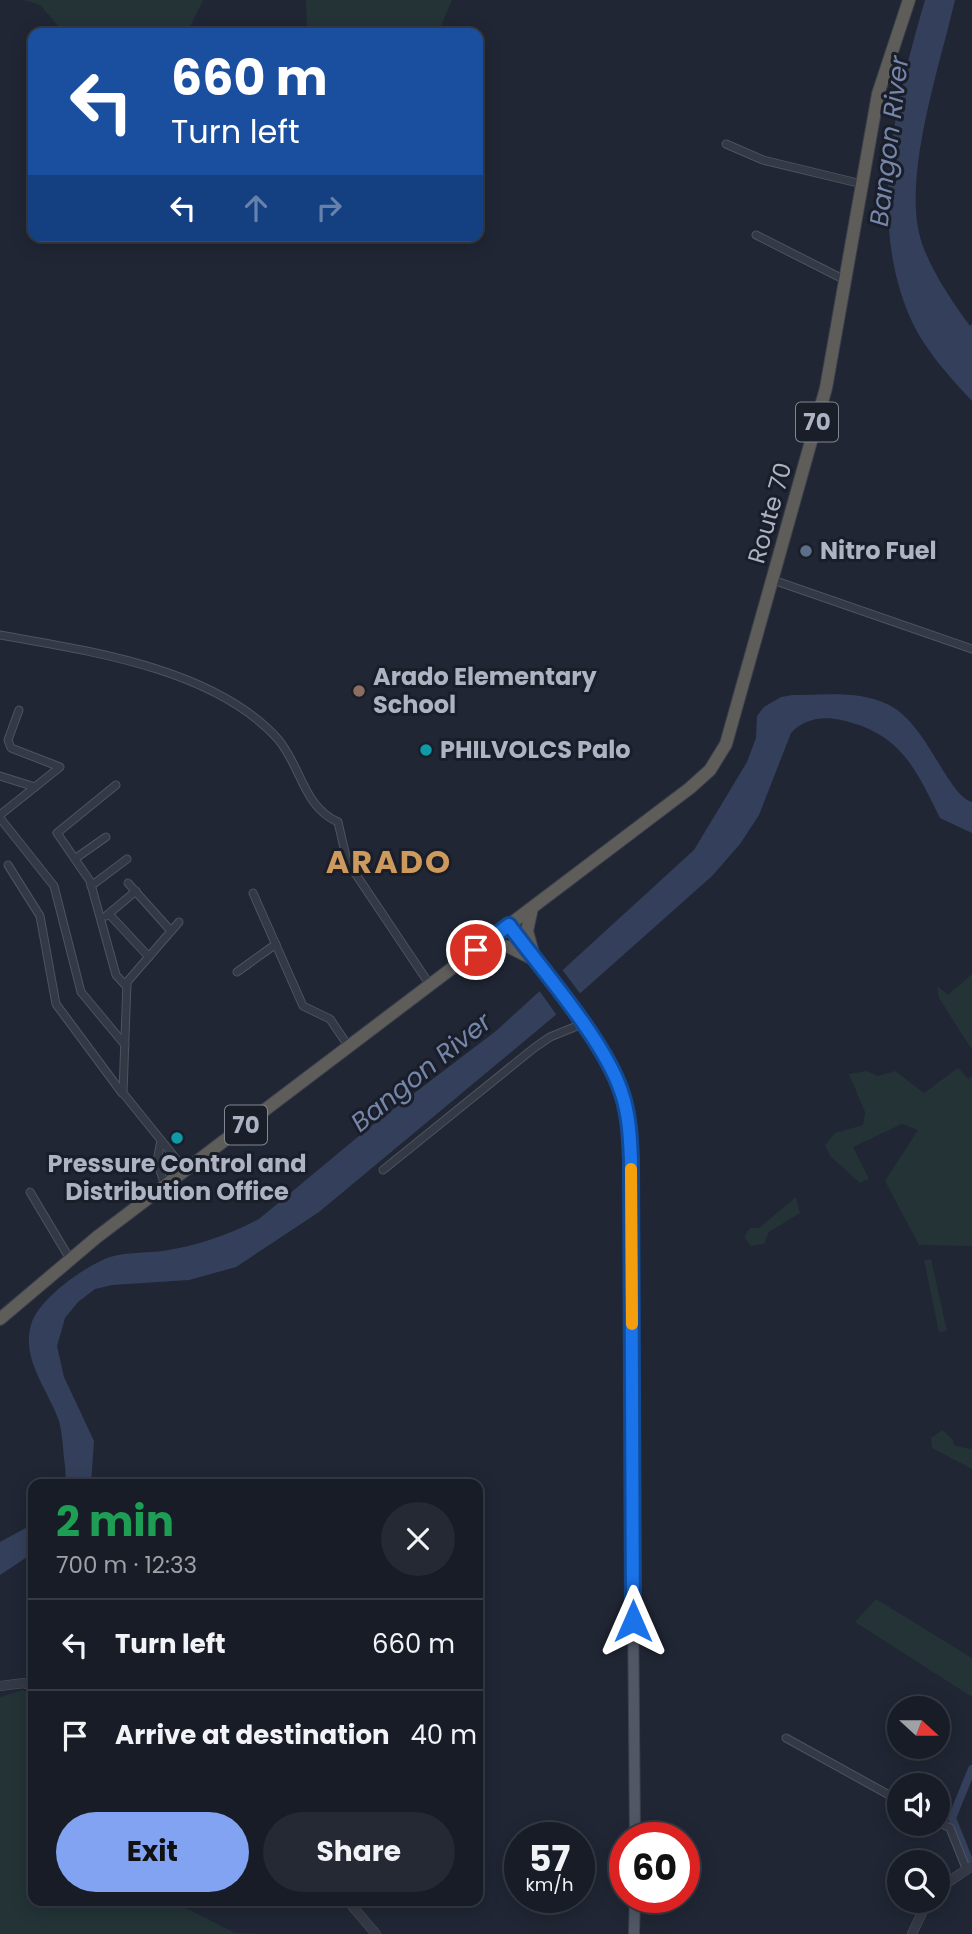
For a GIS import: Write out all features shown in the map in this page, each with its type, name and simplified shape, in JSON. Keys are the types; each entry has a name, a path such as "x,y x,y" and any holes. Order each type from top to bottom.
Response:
{"highway":[{"name":"Route 70","path":"532,908 690,788 710,769 726,744 826,388 878,94 909,0"},
{"name":"70","path":"0,1319 70,1259 185,1170 532,908"},
{"path":"532,908 527,931 539,965"},
{"path":"485,944 509,947 539,965"}],"main road":[{"path":"509,925 604,1055 621,1090 629,1126 635,1822"},
{"path":"634,1934 635,1913"}],"street":[{"path":"726,144 763,160 862,184"},
{"path":"756,235 845,280"},
{"path":"773,580 972,649"},
{"path":"0,635 48,643 189,680 251,715 276,738 290,756 322,816 338,822 347,861 430,985"},
{"path":"19,710 8,740 11,748 60,767 0,817 54,886 81,992 126,1045"},
{"path":"0,776 35,787"},
{"path":"116,785 57,833 76,858 91,886 116,975 127,988"},
{"path":"0,805 9,808"},
{"path":"76,858 106,837"},
{"path":"91,886 127,859"},
{"path":"8,865 40,916 56,1004 185,1170"},
{"path":"128,883 171,931"},
{"path":"99,919 136,891"},
{"path":"253,893 303,1006 330,1019 349,1047"},
{"path":"109,914 149,957"},
{"path":"123,1093 127,982 179,922"},
{"path":"237,972 276,944"},
{"path":"383,1170 534,1048 580,1022"},
{"path":"160,1140 157,1161 165,1186"},
{"path":"30,1192 70,1259"},
{"path":"0,1686 28,1685"},
{"path":"786,1738 887,1794"},
{"path":"950,1828 969,1867 950,1880"},
{"path":"352,1906 376,1934"},
{"path":"912,1934 922,1913"}],"shaded area":[{"path":"24,0 203,0 189,28 60,28 40,5"},
{"path":"306,0 452,0 440,28 307,28"},
{"path":"972,974 972,1050 939,998 937,986 948,995"},
{"path":"958,1068 969,1079 972,1075 972,1246 919,1245 885,1181 918,1130 902,1124 853,1147 869,1179 860,1183 830,1156 825,1145 835,1133 863,1125 865,1112 849,1074 867,1071 878,1076 895,1071 924,1093"},
{"path":"796,1197 800,1213 769,1232 764,1244 751,1246 744,1237 750,1228 759,1228"},
{"path":"931,1259 947,1331 939,1332 924,1260"},
{"path":"942,1430 955,1446 972,1449 972,1469 932,1448 931,1438"},
{"path":"876,1599 972,1658 972,1697 855,1622"},
{"path":"23,1690 28,1694 28,1906 182,1906 235,1933 270,1934 0,1934 0,1697"}],"water":[{"path":"925,0 955,0 925,119 916,183 916,211 920,237 929,260 956,306 970,326 972,324 972,401 937,361 921,339 909,315 896,277 890,237 890,157 904,77"},
{"path":"842,694 866,697 889,705 915,728 954,787 972,802 972,833 940,818 913,768 892,743 878,734 861,726 827,718 796,728 791,733 759,815 740,844 712,876 558,1013 319,1212 236,1267 189,1280 112,1285 95,1289 78,1302 65,1318 57,1346 64,1377 94,1441 91,1479 65,1479 59,1421 33,1363 29,1338 35,1315 52,1294 88,1268 110,1257 163,1251 200,1243 259,1219 371,1126 496,1031 694,850 747,762 756,738 757,716 764,707 781,697"},
{"path":"28,1527 28,1556 0,1575 0,1542"}],"pier":[{"path":"561,968 582,996 558,1017 538,989"}],"waterway":[{"path":"968,1858 952,1818 972,1769"}],"slow traffic":[{"path":"631,1169 632,1324"}],"place":[{"name":"Nitro Fuel","path":"806,551"},
{"name":"Arado Elementary School","path":"359,691"},
{"name":"PHILVOLCS Palo","path":"426,750"},
{"name":"Pressure Control and Distribution Office","path":"177,1138"}],"district":[{"name":"ARADO","path":"389,862"}],"route":[{"path":"476,950 509,925 604,1055 621,1090 629,1126 631,1160 633,1621"}],"water label":[{"name":"Bangon River","path":"889,141"},
{"name":"Bangon River","path":"421,1072"}]}
